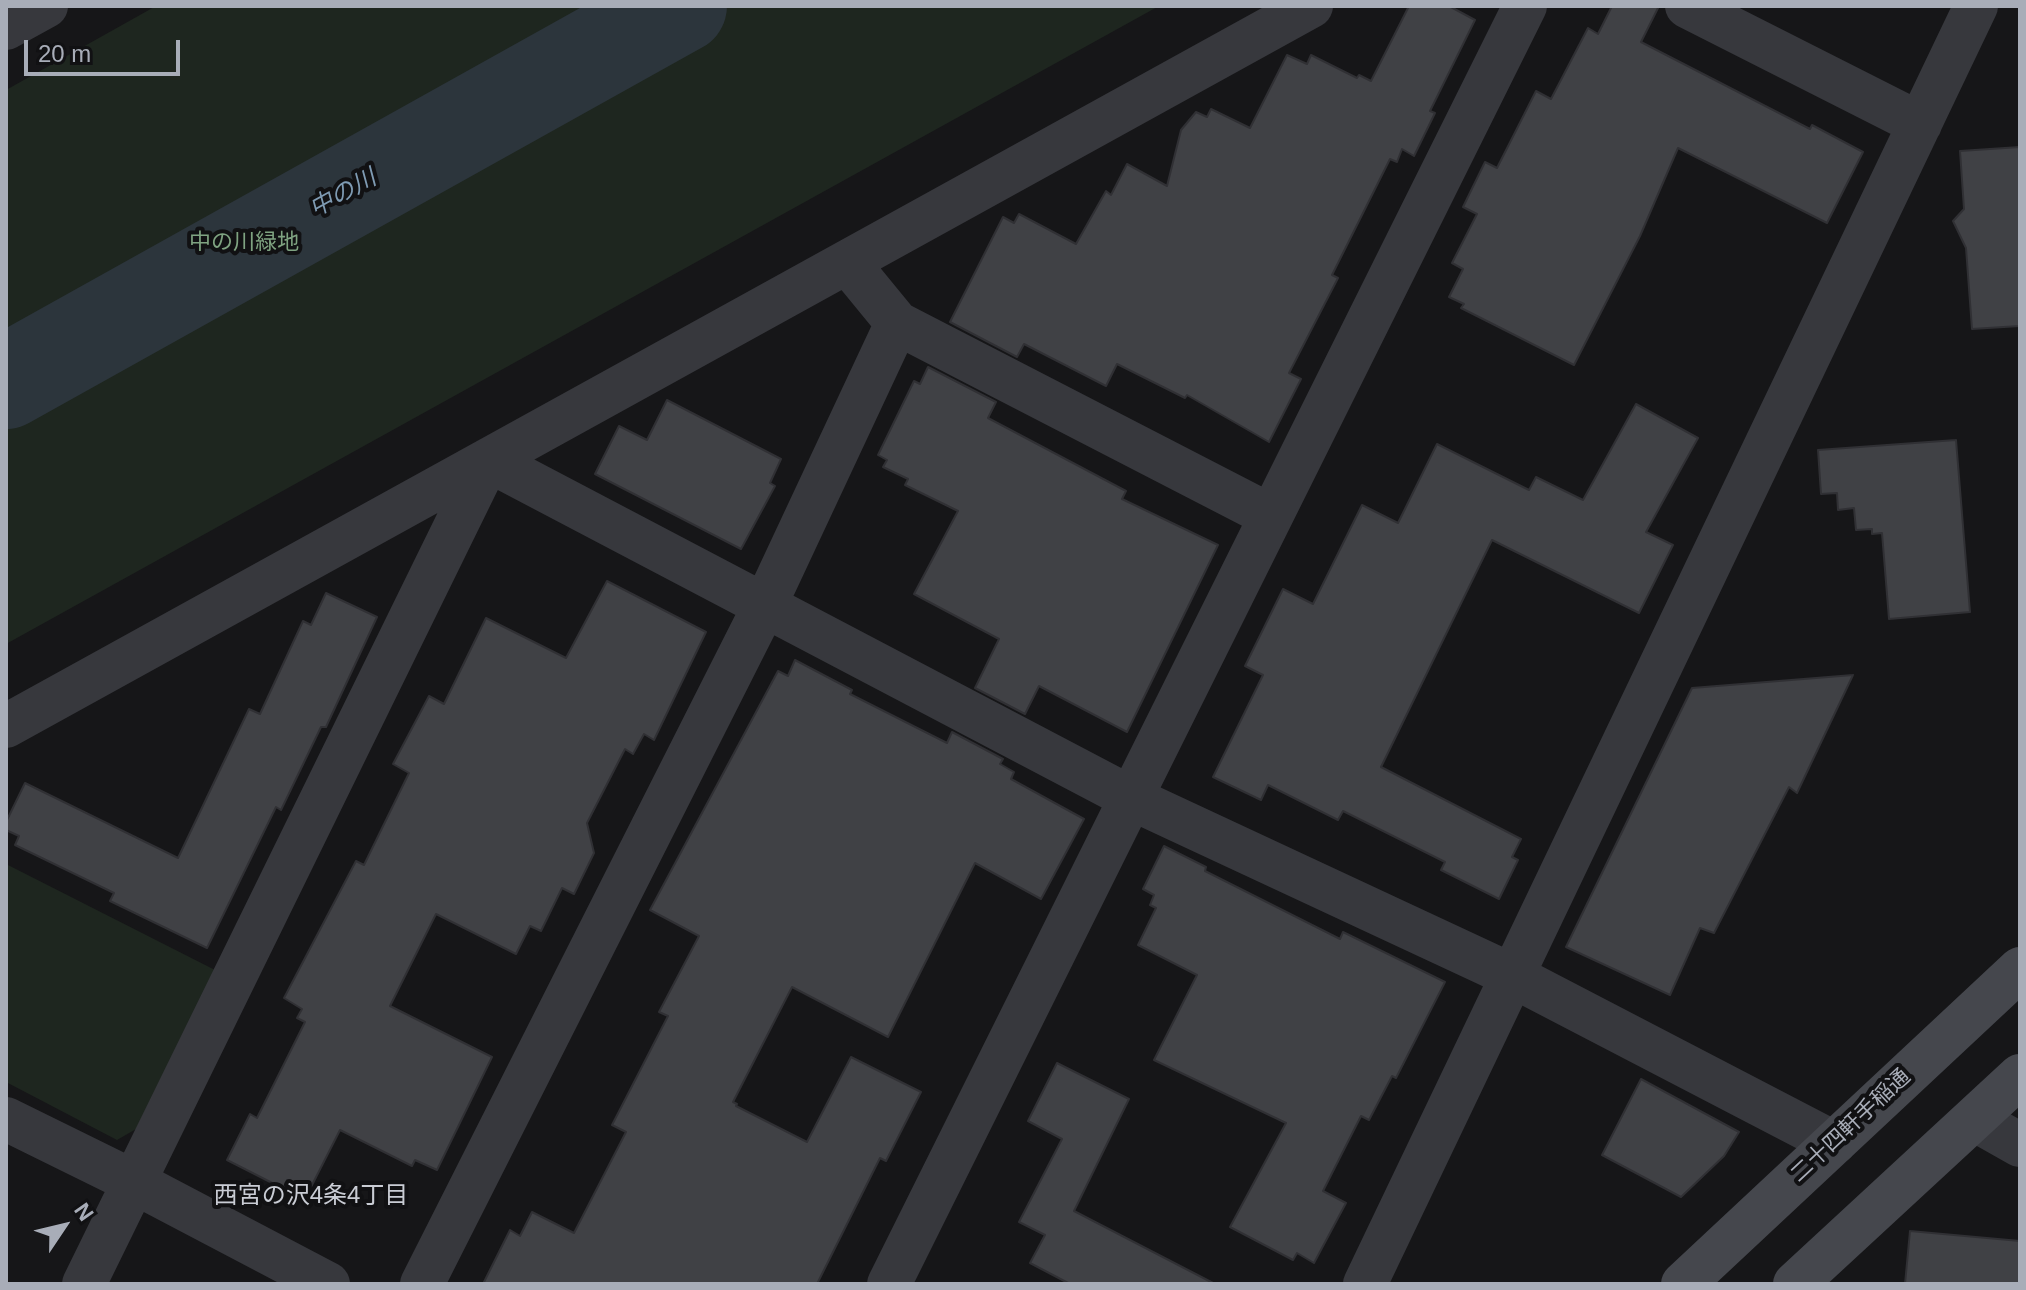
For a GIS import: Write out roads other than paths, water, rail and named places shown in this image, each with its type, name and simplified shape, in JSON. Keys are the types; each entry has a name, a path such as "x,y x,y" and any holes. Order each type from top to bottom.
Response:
{"street":[{"path":"6,28 46,6"},
{"path":"6,726 1311,6"},
{"path":"889,1284 1525,6"},
{"path":"1687,6 1920,124"},
{"path":"1365,1284 1976,6"},
{"path":"847,262 897,323 1271,516"},
{"path":"422,1284 765,605 897,323"},
{"path":"488,460 1131,798 1513,976 1834,1143"},
{"path":"84,1284 488,460"},
{"name":"二十四軒手稲通","path":"1683,1284 2020,969"},
{"path":"1795,1284 2020,1076"},
{"path":"6,1119 328,1284"},
{"path":"1974,1119 2020,1145"}],"waterway":[{"name":"中の川","path":"6,382 680,6"}],"district":[{"name":"西宮の沢4条4丁目","path":"311,1196"}],"park label":[{"name":"中の川緑地","path":"244,243"}]}
